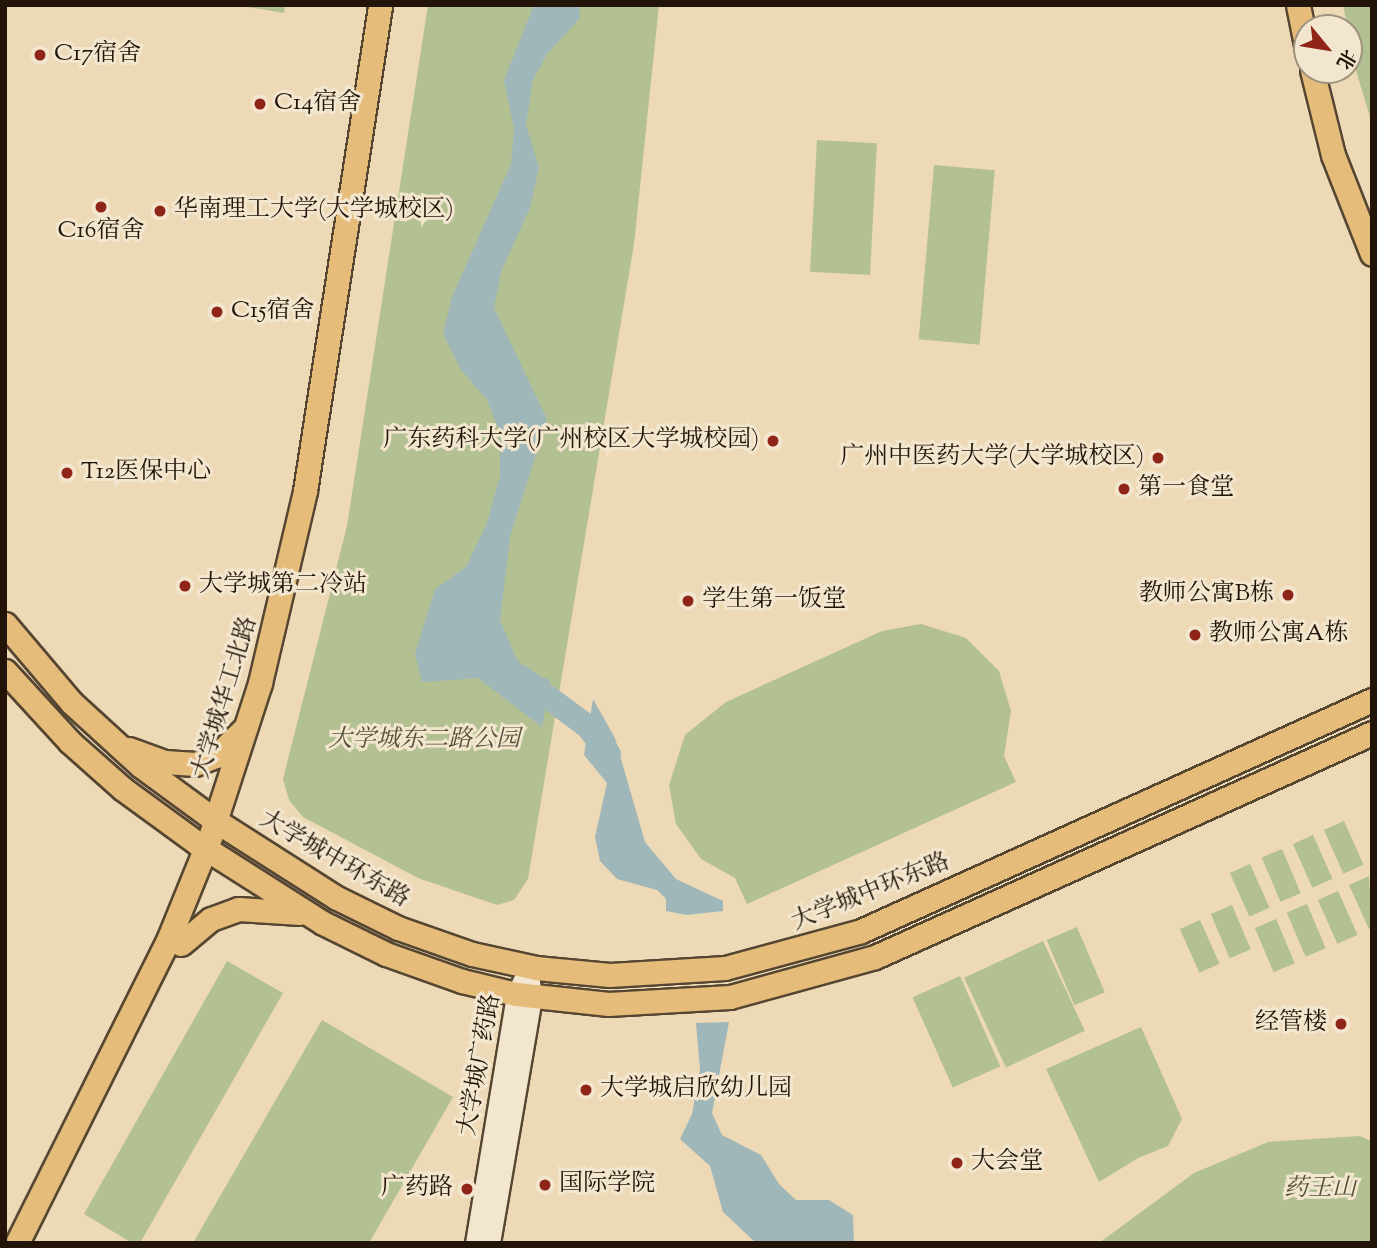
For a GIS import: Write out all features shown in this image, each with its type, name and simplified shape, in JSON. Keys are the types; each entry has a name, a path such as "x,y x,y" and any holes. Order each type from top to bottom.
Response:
{"main road":[{"name":"大学城华工北路","path":"221,825 276,623 305,491 380,5"},
{"name":"大学城华工北路","path":"32,1243 181,944 211,852 273,687 309,543 394,5"},
{"path":"1315,84 1333,155 1372,254"},
{"path":"1330,84 1346,150 1372,220"},
{"name":"大学城中环东路","path":"5,624 52,682 112,741 221,825 337,898 387,923 454,948 529,967 610,975 670,975 766,960 824,944 881,922 1372,700"},
{"path":"5,671 107,775 211,852 311,916 386,954 524,995 608,1004 672,1004 751,992 875,957 1372,733"},
{"path":"112,741 165,762 195,764 224,751 248,724"},
{"name":"大学城华工北路","path":"17,1243 142,998 211,852"},
{"path":"181,944 211,919 238,909 311,916"}],"street":[{"name":"大学城广药路","path":"475,1243 529,967"},
{"name":"大学城广药路","path":"490,1243 524,995"}],"green space":[{"path":"235,5 285,5 284,13"},
{"name":"大学城东二路公园","path":"428,5 659,5 634,244 528,879 514,900 497,905 418,878 303,817 289,800 283,779 347,526"},
{"path":"1343,5 1372,5 1372,123 1360,84 1363,84 1363,14 1345,14"},
{"path":"817,140 877,143 870,275 810,272"},
{"path":"934,165 995,170 980,345 919,339"},
{"path":"921,624 966,638 999,671 1011,711 1004,756 1016,782 747,904 735,878 701,859 676,824 669,785 685,735 726,702 882,631"},
{"path":"1344,821 1364,865 1343,874 1324,830"},
{"path":"1313,835 1333,879 1312,888 1293,844"},
{"path":"1282,849 1301,893 1281,902 1262,858"},
{"path":"1250,864 1270,908 1249,917 1230,873"},
{"path":"1369,876 1372,928 1369,929 1349,885"},
{"path":"1338,891 1358,935 1337,944 1318,900"},
{"path":"1307,904 1326,948 1306,957 1287,913"},
{"path":"1232,905 1251,949 1230,958 1211,914"},
{"path":"1276,919 1295,963 1274,972 1255,928"},
{"path":"1200,920 1220,964 1199,973 1180,929"},
{"path":"1077,927 1105,992 1074,1005 1047,940"},
{"path":"1043,941 1085,1031 1006,1067 964,978"},
{"path":"227,961 283,993 140,1243 132,1243 84,1214"},
{"path":"960,976 1000,1066 953,1088 912,997"},
{"path":"322,1020 453,1097 369,1243 193,1243"},
{"path":"1141,1027 1182,1119 1168,1146 1138,1158 1099,1182 1046,1069"},
{"name":"药王山","path":"1360,1136 1372,1142 1372,1243 1099,1243 1194,1173 1268,1142"}],"water":[{"path":"534,5 579,5 580,18 547,54 533,80 526,125 539,167 530,208 501,272 494,308 547,419 510,537 500,620 517,660 528,671 550,680 542,727 478,678 422,682 415,654 435,589 466,567 487,523 500,476 500,433 487,400 461,370 443,334 452,297 511,164 514,129 504,80"},
{"path":"593,699 615,738 645,842 676,879 723,901 723,911 687,915 666,911 666,899 657,890 617,879 600,861 595,837 607,783 584,755"},
{"path":"729,1022 712,1113 722,1135 761,1155 779,1184 796,1200 829,1200 853,1215 854,1243 756,1243 723,1212 710,1166 680,1139 692,1114 700,1070 696,1023"}],"waterway":[{"path":"521,677 588,727 609,754"}],"place":[{"name":"C17宿舍","path":"40,55"},
{"name":"C14宿舍","path":"260,104"},
{"name":"C16宿舍","path":"101,207"},
{"name":"华南理工大学(大学城校区)","path":"160,211"},
{"name":"C15宿舍","path":"217,312"},
{"name":"广东药科大学(广州校区大学城校园)","path":"773,441"},
{"name":"广州中医药大学(大学城校区)","path":"1158,458"},
{"name":"T12医保中心","path":"67,473"},
{"name":"第一食堂","path":"1124,489"},
{"name":"大学城第二冷站","path":"185,586"},
{"name":"教师公寓B栋","path":"1288,595"},
{"name":"学生第一饭堂","path":"688,601"},
{"name":"教师公寓A栋","path":"1195,635"},
{"name":"经管楼","path":"1341,1024"},
{"name":"大学城启欣幼儿园","path":"586,1090"},
{"name":"大会堂","path":"957,1163"},
{"name":"国际学院","path":"545,1185"},
{"name":"广药路","path":"467,1189"}]}
